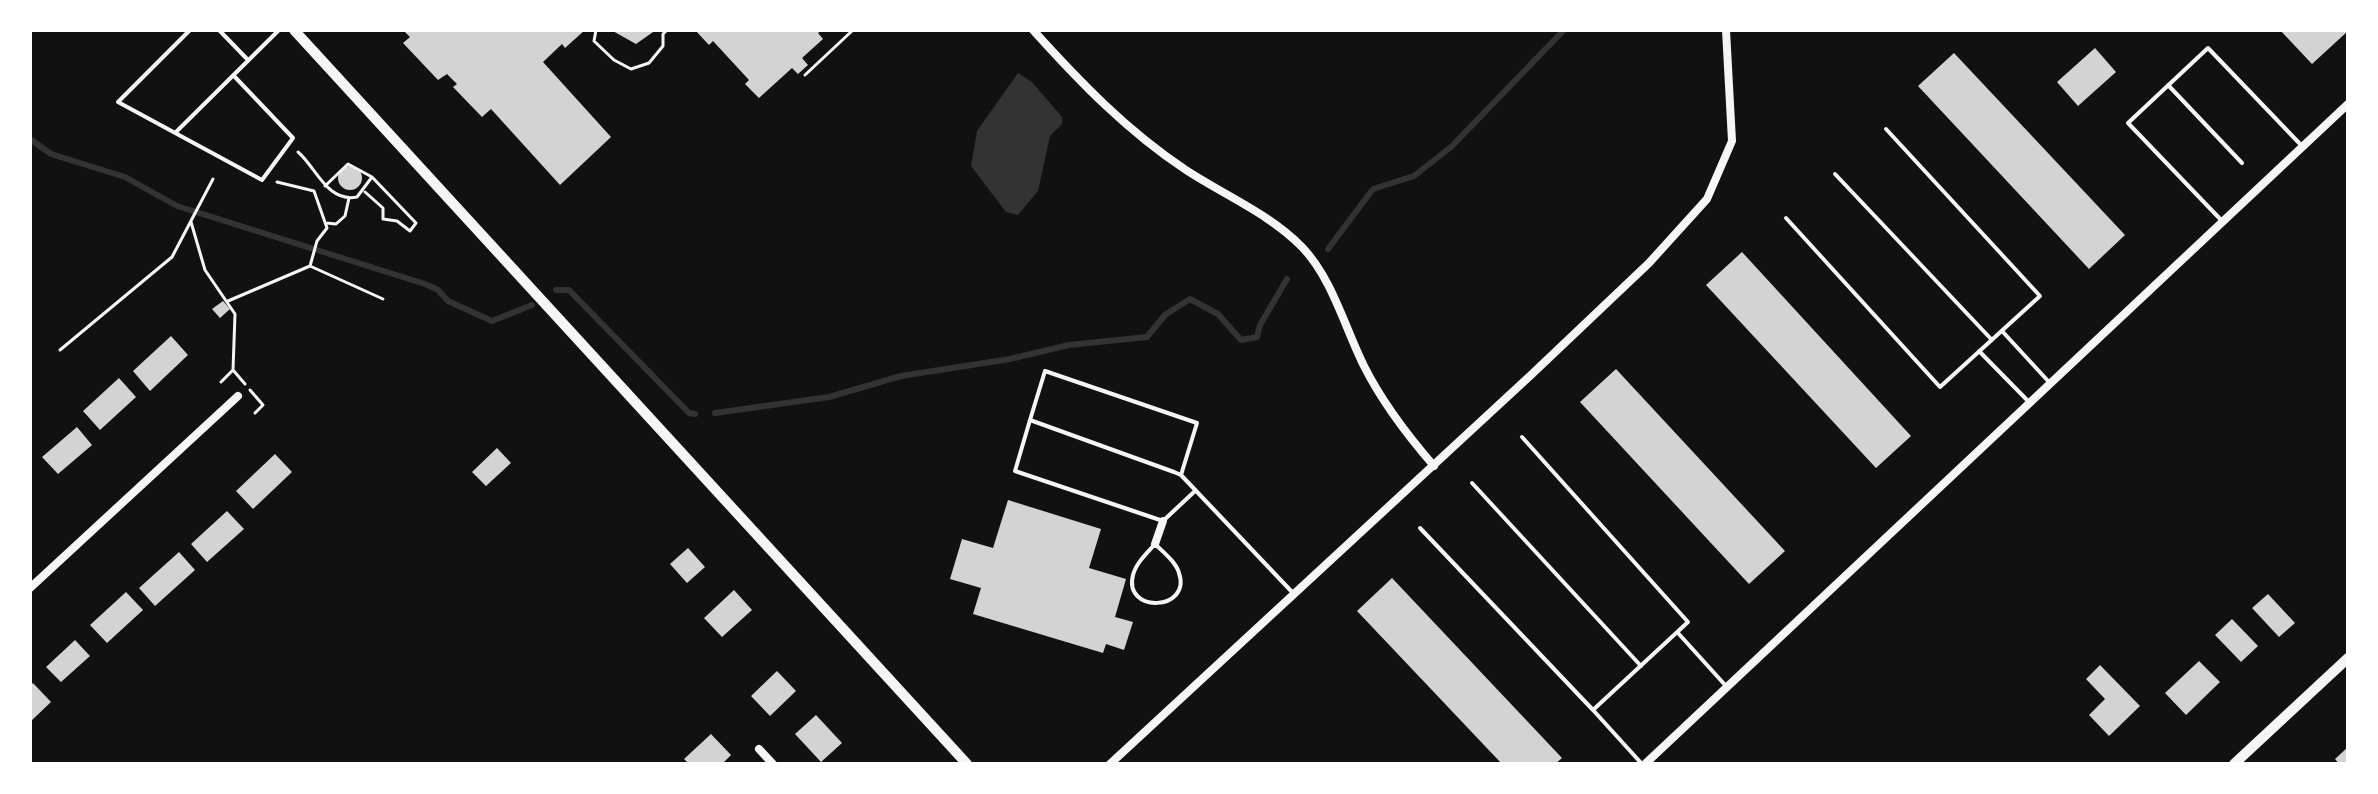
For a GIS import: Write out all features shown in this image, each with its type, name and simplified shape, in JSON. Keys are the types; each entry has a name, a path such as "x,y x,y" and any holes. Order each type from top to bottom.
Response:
{"street":[{"path":"294,30 967,764"},
{"path":"1033,30 1121,121 1185,169 1273,224 1304,249 1332,295 1365,369 1412,441 1434,466"},
{"path":"1110,764 1649,263 1707,199 1732,141 1726,30"},
{"path":"1644,764 2348,104"},
{"path":"30,588 238,396"},
{"path":"1155,544 1163,521"},
{"path":"2234,764 2348,658"},
{"path":"759,749 773,764"}],"lane":[{"path":"190,30 118,102 262,180 293,138 234,76"},
{"path":"219,30 249,60"},
{"path":"175,133 279,30"},
{"path":"2223,222 2128,123 2168,85 2208,48 2303,147"},
{"path":"2168,85 2242,163"},
{"path":"1786,218 1940,387 2040,296 1886,129"},
{"path":"1835,174 1992,340"},
{"path":"2002,331 2051,384"},
{"path":"1979,351 2030,403"},
{"path":"1181,475 1197,423 1045,371 1015,471 1163,521 1195,491"},
{"path":"1030,420 1181,475 1294,595"},
{"path":"1522,437 1688,622 1593,710"},
{"path":"1472,483 1641,666"},
{"path":"1420,528 1644,764"},
{"path":"1155,544 1179,572 1180,584 1175,596 1164,603 1152,604 1140,599 1133,588 1132,576 1155,544"},
{"path":"1677,633 1728,687"}],"path":[{"path":"596,30 594,41 614,60 631,69 649,63 663,46 663,34 667,30"},
{"path":"805,75 853,30"},
{"path":"295,150 325,186 349,198"},
{"path":"325,186 348,164 372,177 416,223 410,231 397,221 383,219 383,208 364,191"},
{"path":"349,198 364,191 372,177"},
{"path":"60,350 172,257 213,179"},
{"path":"273,181 314,191 326,223 310,266"},
{"path":"326,223 336,224 345,216 349,198"},
{"path":"191,222 205,270 235,314 233,370"},
{"path":"228,301 310,266 383,299"}],"shaded area":[{"path":"1018,73 1032,82 1062,117 1062,124 1050,136 1038,191 1018,215 1006,212 971,166 977,131"}],"building":[{"path":"403,30 585,30 565,48 562,44 543,62 611,137 560,185 491,109 482,117 453,87 457,84 447,74 438,80 403,43 410,37"},
{"path":"611,30 656,30 636,44"},
{"path":"695,30 822,30 818,33 823,39 802,58 808,65 798,74 792,68 759,98 745,84 749,80 713,41 709,45"},
{"path":"2280,30 2348,30 2348,31 2312,64"},
{"path":"2095,48 2116,72 2078,106 2057,82"},
{"path":"1954,53 2125,235 2089,269 1918,86"},
{"path":"350,166 359,169 362,178 359,187 350,190 341,187 338,178 341,169"},
{"path":"1742,252 1911,436 1876,468 1706,285"},
{"path":"223,301 230,309 220,318 212,309"},
{"path":"171,336 188,355 150,391 133,371"},
{"path":"1616,369 1785,551 1749,584 1580,402"},
{"path":"119,378 136,397 100,430 83,411"},
{"path":"77,427 92,445 58,474 42,457"},
{"path":"497,448 511,463 486,486 472,472"},
{"path":"275,454 292,472 253,509 236,491"},
{"path":"1008,500 1101,529 1089,568 1126,579 1115,617 1133,622 1124,650 1106,644 1103,653 973,614 981,588 950,579 962,539 993,548"},
{"path":"227,511 244,529 207,562 191,544"},
{"path":"688,548 705,567 687,583 670,564"},
{"path":"179,552 195,570 155,606 139,588"},
{"path":"1392,578 1562,758 1555,764 1502,764 1357,611"},
{"path":"734,590 752,610 722,637 704,618"},
{"path":"126,592 143,610 107,643 90,625"},
{"path":"2268,594 2295,623 2279,637 2252,608"},
{"path":"2232,619 2258,646 2241,662 2215,635"},
{"path":"75,640 90,656 61,682 46,667"},
{"path":"2199,661 2220,682 2186,715 2165,693"},
{"path":"2100,665 2140,706 2109,736 2089,715 2105,699 2086,679"},
{"path":"777,671 796,691 770,716 751,696"},
{"path":"33,683 51,702 30,722 30,686"},
{"path":"816,715 842,743 821,762 795,734"},
{"path":"711,734 731,755 722,764 689,764 684,759"},
{"path":"2348,747 2348,764 2339,764 2335,759"}],"waterway":[{"path":"1328,249 1373,189 1414,176 1451,147 1564,30"},
{"path":"30,139 51,154 125,177 177,206 425,284 438,290 448,301 492,321 532,305"},
{"path":"715,413 829,397 901,376 1010,359 1069,345 1147,337 1165,315 1190,299 1218,314 1241,340 1257,337 1260,325 1287,279"},
{"path":"556,290 569,290 689,413 695,414"}]}
